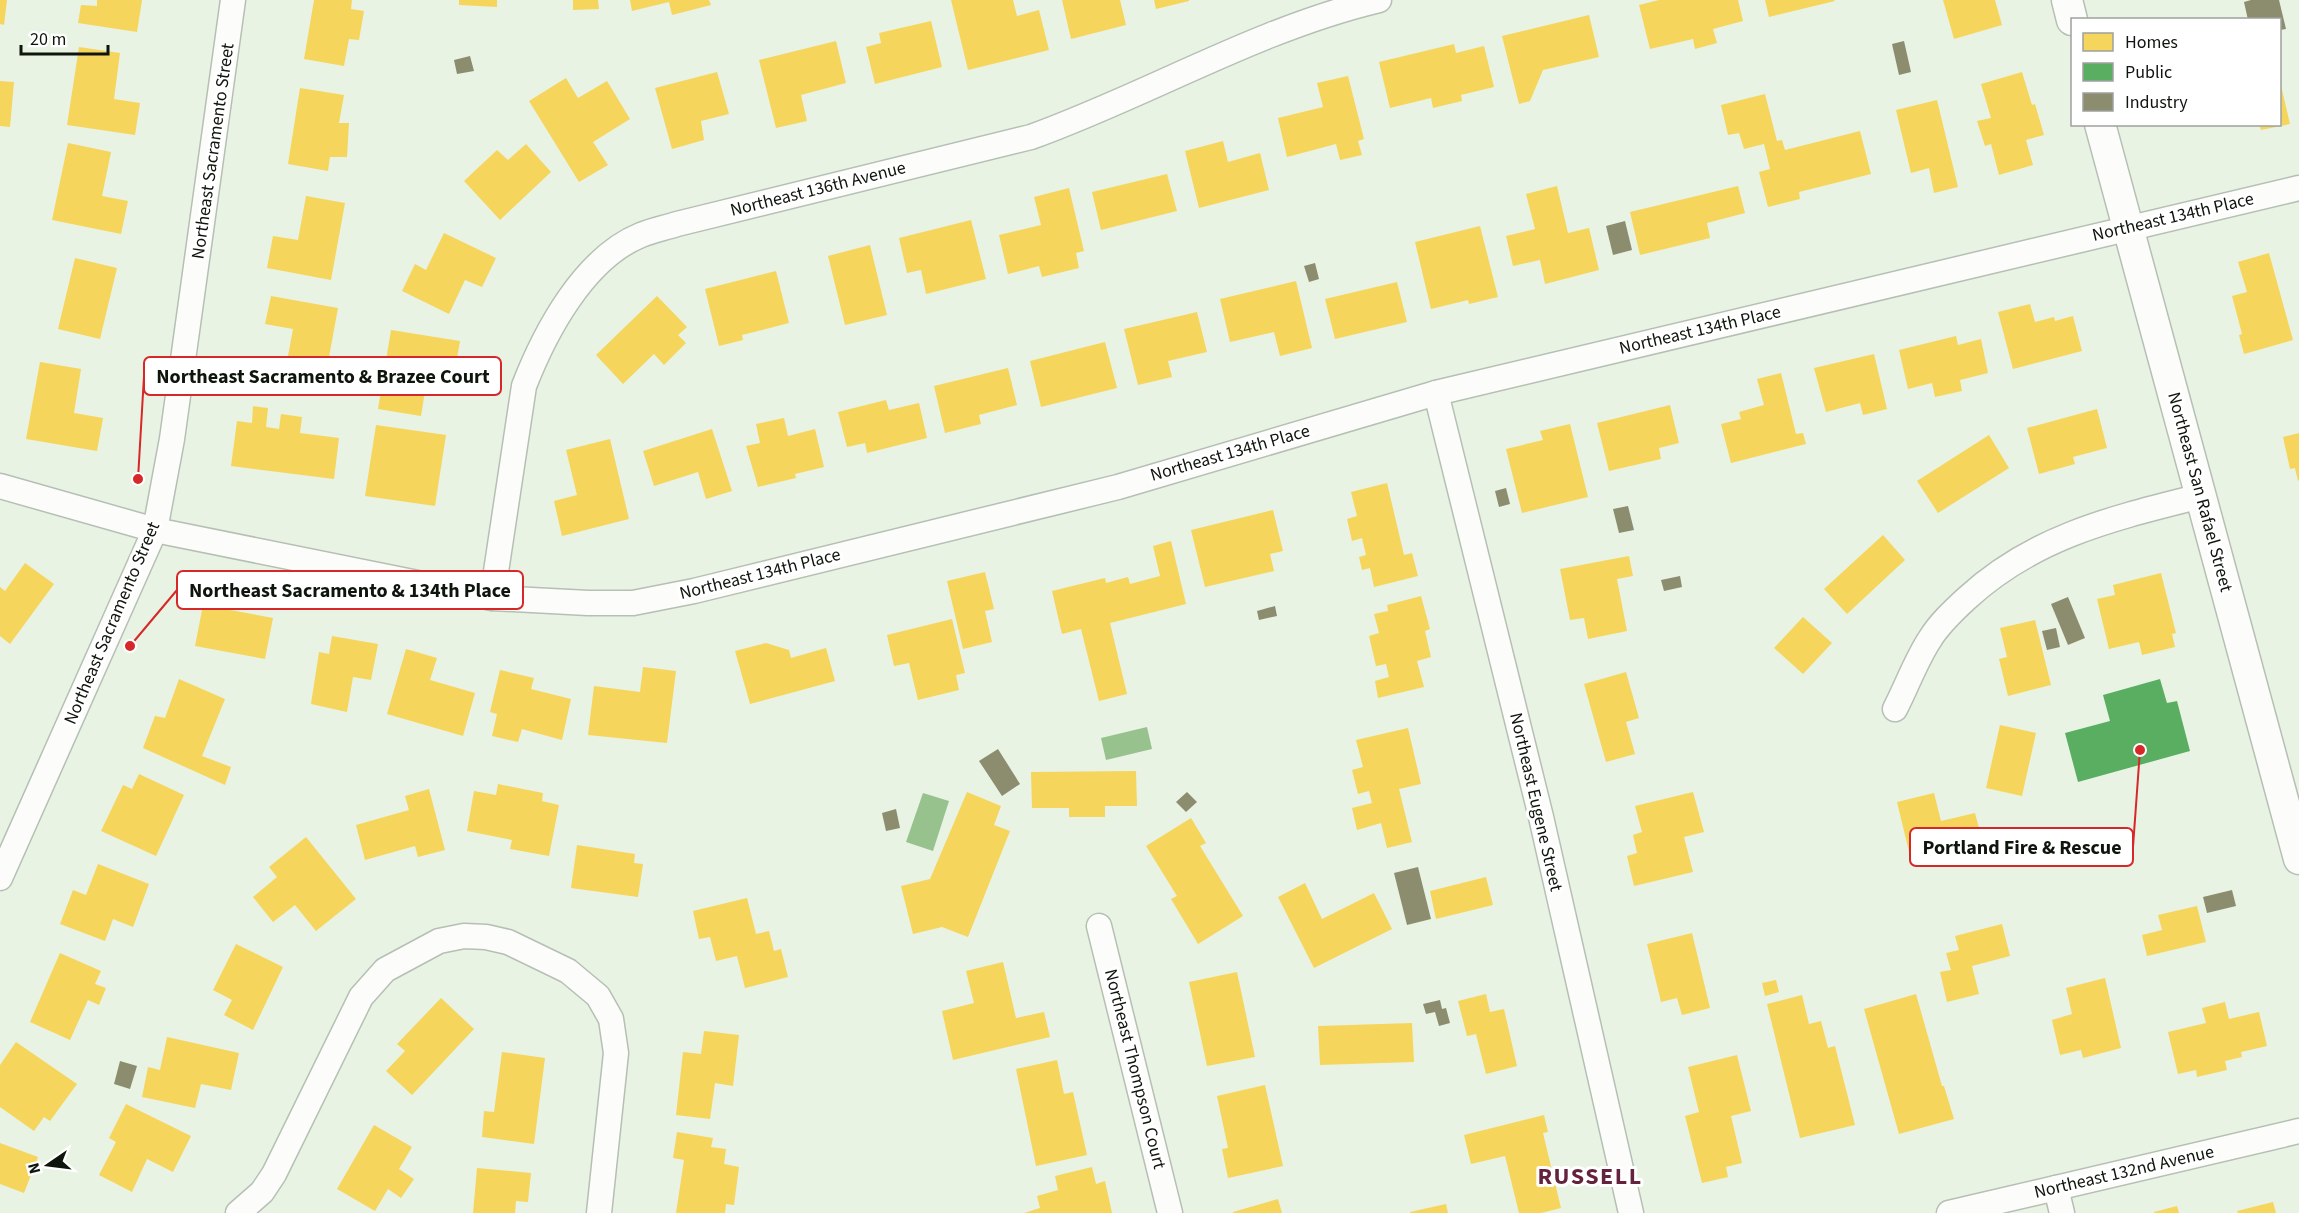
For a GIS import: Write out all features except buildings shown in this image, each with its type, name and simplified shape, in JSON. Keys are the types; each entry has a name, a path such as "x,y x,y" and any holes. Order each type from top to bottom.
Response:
{"street":[{"name":"Northeast Sacramento Street","path":"0,878 7,845 155,530 172,439 233,0"},
{"name":"Northeast 136th Avenue","path":"492,598 524,386 536,354 559,314 582,282 608,256 640,235 677,224 1031,137 1070,123 1279,31 1348,7 1379,0"},
{"path":"2067,0 2072,18"},
{"name":"Northeast San Rafael Street","path":"2101,126 2299,859"},
{"name":"Northeast 134th Place","path":"0,486 155,530 492,598 633,603 694,591 1118,487 1436,393 2299,188"},
{"name":"Northeast Eugene Street","path":"1436,393 1541,817 1631,1213"},
{"path":"1895,709 1929,639 1950,613 2006,566 2033,550 2068,534 2118,517 2201,496"},
{"name":"Northeast Thompson Court","path":"1100,926 1170,1213"},
{"path":"238,1213 262,1192 274,1174 361,997 385,970 439,941 464,936 486,937 508,942 568,971 598,996 611,1019 616,1053 599,1213"},
{"name":"Northeast 132nd Avenue","path":"1949,1213 2299,1131"},
{"path":"2056,1188 2062,1213"}],"shaded area":[{"path":"1147,727 1152,749 1106,760 1101,738"},
{"path":"923,793 949,801 933,851 906,842"}],"place":[{"name":"Northeast Sacramento & Brazee Court","path":"138,479"},
{"name":"Northeast Sacramento & 134th Place","path":"130,646"},
{"name":"Portland Fire & Rescue","path":"2140,750"}],"district":[{"name":"RUSSELL","path":"1590,1176"}]}
